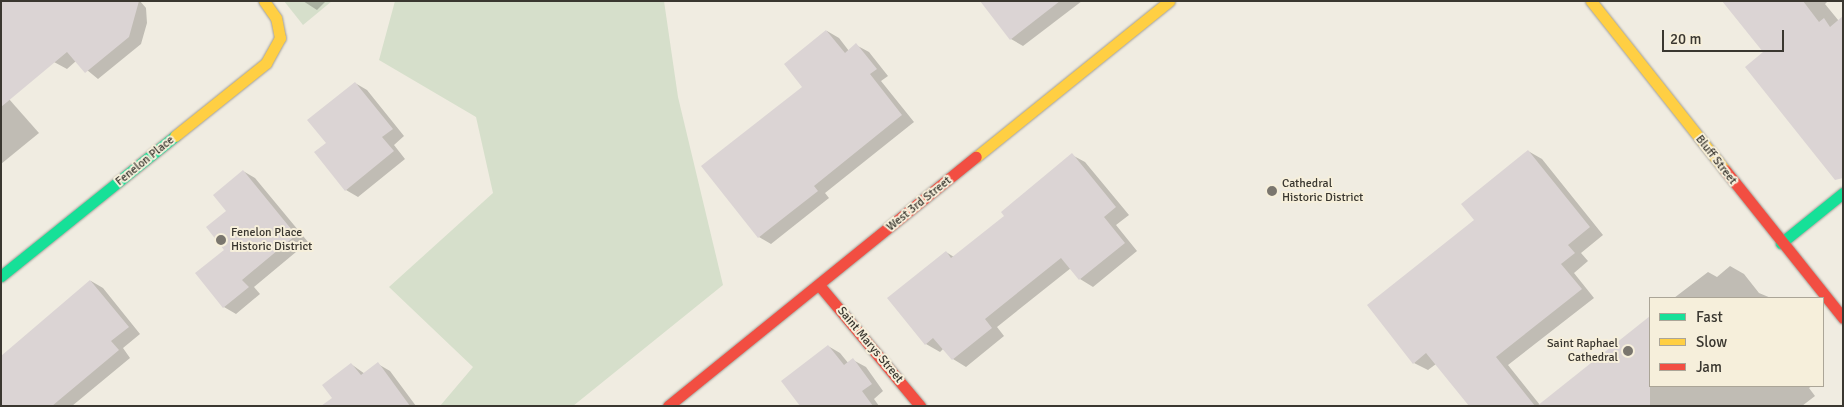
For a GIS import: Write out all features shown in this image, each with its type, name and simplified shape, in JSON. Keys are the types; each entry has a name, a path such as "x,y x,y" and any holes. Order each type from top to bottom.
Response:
{"street":[{"name":"Fenelon Place","path":"1,276 266,64 280,38 276,18 264,1"},
{"name":"West 3rd Street","path":"668,406 1169,1"},
{"name":"Bluff Street","path":"1591,1 1781,243 1843,318"},
{"path":"1781,243 1843,193"},
{"name":"Saint Marys Street","path":"819,285 920,406"}],"green space":[{"path":"284,1 332,1 303,25"},
{"path":"395,1 664,1 678,97 723,285 573,406 440,406 473,367 389,287 493,193 476,117 379,60"}],"building":[{"path":"1,1 139,1 129,37 85,73 67,52 1,107"},
{"path":"980,1 1060,1 1010,40"},
{"path":"1722,1 1803,1 1819,22 1824,18 1830,27 1843,16 1843,178 1835,180 1745,67 1763,52"},
{"path":"826,30 845,53 856,43 877,69 870,74 902,115 814,186 818,191 758,238 701,166 802,87 784,64"},
{"path":"355,82 393,129 382,137 394,151 345,191 314,152 326,143 307,120"},
{"path":"1528,150 1590,227 1568,245 1575,253 1561,264 1582,289 1496,357 1535,406 1469,406 1426,353 1413,364 1367,305 1474,220 1461,204"},
{"path":"1072,153 1116,207 1104,217 1125,243 1079,280 1061,258 985,319 992,328 952,360 933,338 925,345 887,298 946,251 951,258 1004,216 1001,212"},
{"path":"243,170 296,235 242,280 249,287 223,308 195,273 224,250 206,227 226,211 213,195"},
{"path":"90,280 129,327 111,341 119,350 52,406 1,406 1,356"},
{"name":"Saint Raphael Cathedral","path":"1649,317 1650,406 1537,406"},
{"path":"828,345 844,365 853,358 872,384 862,391 873,406 800,406 781,381"},
{"path":"378,362 410,406 321,406 332,398 322,385 351,363 361,375"}],"traffic: fast":[{"path":"1,276 175,136"},
{"path":"1781,243 1843,193"}],"traffic: slow":[{"path":"175,136 266,63 280,38 276,18 264,1"},
{"path":"976,157 1169,1"},
{"path":"1591,1 1725,170"}],"traffic: jam":[{"path":"668,406 976,157"},
{"path":"1725,170 1843,318"},
{"path":"819,285 920,406"}],"place":[{"name":"Cathedral Historic District","path":"1272,191"},
{"name":"Fenelon Place Historic District","path":"221,240"},
{"name":"Saint Raphael Cathedral","path":"1628,351"}]}
